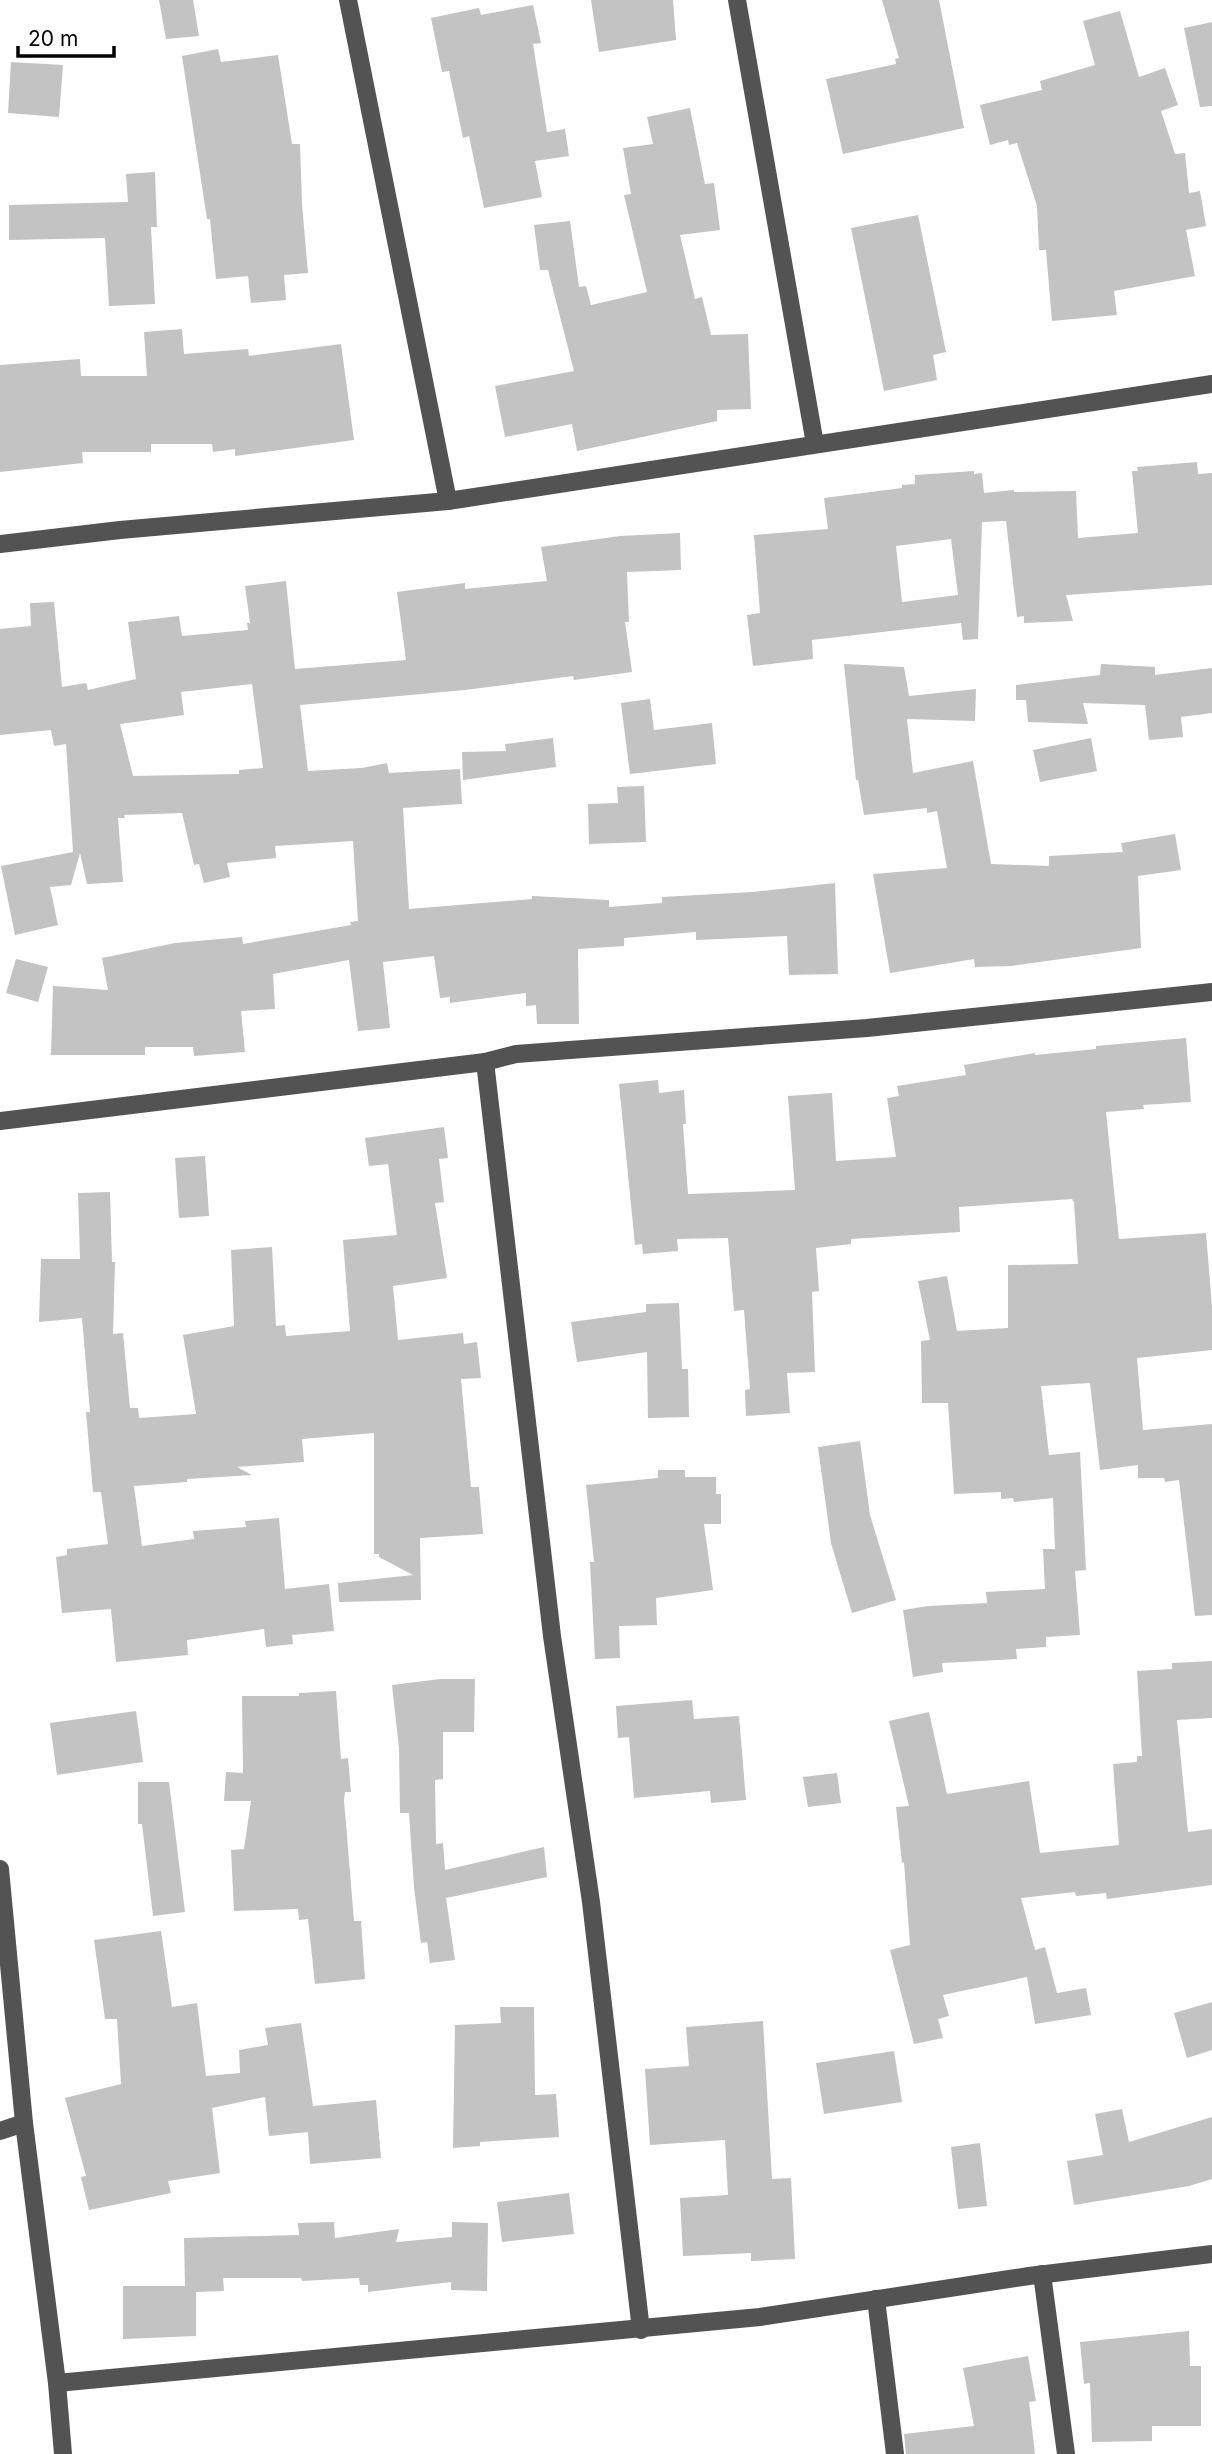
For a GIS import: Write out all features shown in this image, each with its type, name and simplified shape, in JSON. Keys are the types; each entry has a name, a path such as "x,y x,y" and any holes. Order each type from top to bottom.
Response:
{"street":[{"path":"348,0 448,501"},
{"path":"737,0 815,444"},
{"path":"0,544 120,530 448,501 1212,384"},
{"path":"0,1121 485,1062 516,1054 867,1028 1212,992"},
{"path":"485,1062 552,1636 591,1902 641,2330"},
{"path":"0,1870 24,2123 57,2383 63,2454"},
{"path":"0,2131 24,2123"},
{"path":"57,2383 760,2317 1042,2274 1212,2254"},
{"path":"1042,2274 1066,2454"},
{"path":"876,2299 895,2454"}],"building":[{"path":"159,0 193,0 199,36 166,39"},
{"path":"591,0 673,0 676,40 599,52"},
{"path":"882,0 939,0 964,128 843,154 826,79 896,64 895,59 899,58"},
{"path":"533,5 541,43 533,44 547,132 565,129 569,156 535,161 542,197 484,208 469,136 463,138 449,71 442,72 431,18 479,8 481,15"},
{"path":"1120,11 1139,77 1165,68 1178,105 1161,111 1175,154 1185,153 1189,193 1200,191 1206,226 1186,230 1195,276 1114,291 1117,315 1052,321 1046,250 1039,250 1037,206 1017,143 1009,145 1008,140 990,145 980,105 1042,90 1040,81 1095,65 1083,21"},
{"path":"1212,22 1212,106 1200,107 1184,28"},
{"path":"218,49 221,62 278,55 292,144 300,144 308,273 284,275 286,300 251,303 248,276 216,279 210,219 207,219 182,56"},
{"path":"11,62 63,65 59,117 8,113"},
{"path":"690,108 705,184 714,183 720,230 680,235 695,299 702,297 711,335 748,334 751,409 717,410 717,421 577,451 572,424 505,437 495,386 574,371 548,270 540,270 534,225 570,221 579,287 586,286 591,305 647,292 624,195 631,194 623,148 653,144 647,117"},
{"path":"155,172 157,227 151,227 155,304 109,306 105,238 9,240 9,205 128,202 126,174"},
{"path":"918,215 946,352 933,355 937,380 884,391 851,228"},
{"path":"182,329 184,354 248,349 249,356 341,344 354,440 235,456 235,449 213,452 212,444 151,444 151,452 82,452 83,463 0,472 0,365 80,359 81,376 147,376 144,332"},
{"path":"1197,462 1198,474 1212,473 1212,585 1066,595 1073,621 1024,623 1024,616 1017,617 1006,521 982,522 978,639 963,640 961,623 812,640 813,659 753,666 747,615 760,613 754,535 828,529 824,498 902,488 902,485 915,484 915,475 974,471 974,474 982,473 984,493 1014,490 1076,491 1078,538 1138,533 1132,471 1138,471 1137,467","holes":["951,539 958,595 902,602 896,546"]},
{"path":"680,533 681,570 627,572 629,622 625,622 632,672 574,680 573,676 465,690 300,705 308,771 362,768 387,763 389,773 460,769 462,804 403,808 409,909 532,899 532,896 609,900 609,907 662,903 662,897 753,892 835,883 838,974 789,975 787,936 696,940 696,932 624,938 624,946 578,949 579,1024 537,1024 536,1005 526,1006 526,993 450,1003 450,997 440,998 434,956 383,962 390,1028 358,1031 349,960 273,974 275,1009 241,1011 245,1052 194,1056 193,1047 145,1047 145,1055 51,1055 53,986 108,990 102,958 175,943 242,937 243,944 351,925 350,922 358,921 353,841 275,846 276,858 227,863 230,877 204,883 199,864 194,865 182,813 124,815 125,818 118,818 123,882 87,884 80,853 71,885 50,887 58,925 15,935 1,866 73,852 66,744 54,746 51,730 0,735 0,629 31,626 30,603 54,602 62,687 86,683 88,690 136,679 128,622 179,616 182,636 248,630 247,623 250,623 245,586 286,581 295,669 406,660 397,592 465,583 465,589 547,581 541,547 620,536","holes":["252,684 263,768 239,770 239,774 133,776 120,724 184,715 181,692"]},
{"path":"844,664 904,667 909,696 976,689 975,721 907,719 913,773 973,761 991,864 1049,866 1049,856 1123,852 1121,843 1175,834 1181,870 1138,876 1141,948 1011,966 975,967 974,959 890,973 873,874 947,868 937,811 927,813 927,808 864,815 856,780"},
{"path":"1101,664 1155,667 1155,675 1212,668 1212,713 1181,717 1183,737 1149,740 1145,705 1083,703 1088,724 1028,722 1026,700 1016,700 1016,685 1100,675"},
{"path":"650,699 654,730 712,723 716,764 630,774 621,703"},
{"path":"553,738 556,767 463,780 462,752 506,751 505,744"},
{"path":"1091,738 1097,771 1040,782 1033,750"},
{"path":"644,786 646,842 589,844 588,804 618,803 617,787"},
{"path":"16,959 48,967 38,1002 6,993"},
{"path":"1186,1038 1191,1102 1143,1105 1144,1109 1106,1112 1119,1239 1206,1233 1212,1307 1212,1350 1137,1358 1143,1430 1212,1424 1212,1615 1195,1616 1179,1480 1165,1482 1164,1478 1138,1478 1138,1465 1100,1470 1090,1383 1041,1386 1049,1455 1080,1452 1086,1570 1075,1571 1080,1635 1046,1637 1046,1647 1016,1649 1017,1659 942,1663 943,1672 913,1677 903,1610 987,1603 986,1592 1045,1589 1043,1549 1055,1549 1053,1498 1014,1502 1013,1498 1001,1499 1001,1492 954,1494 948,1403 922,1403 921,1341 930,1340 918,1281 947,1276 957,1331 1008,1328 1008,1265 1078,1264 1074,1202 1072,1199 959,1207 960,1232 851,1239 851,1244 816,1248 819,1291 812,1292 815,1372 787,1373 790,1413 746,1416 745,1390 750,1389 744,1310 734,1311 728,1238 677,1239 678,1251 643,1254 642,1244 635,1245 619,1084 658,1080 659,1093 684,1090 686,1124 683,1124 688,1194 795,1190 788,1096 832,1093 836,1161 896,1157 887,1098 899,1096 897,1086 966,1075 964,1065 1035,1053"},
{"path":"444,1127 448,1158 439,1159 444,1202 435,1203 447,1278 393,1286 398,1340 463,1333 464,1344 477,1342 481,1378 461,1379 471,1487 479,1487 483,1534 420,1538 421,1600 339,1602 338,1583 413,1575 379,1557 379,1554 374,1554 374,1433 302,1439 304,1462 237,1467 252,1475 134,1486 142,1546 194,1539 193,1531 246,1527 245,1521 279,1518 285,1589 329,1584 334,1631 292,1635 293,1644 266,1647 264,1629 187,1640 188,1655 116,1662 111,1609 62,1613 56,1557 67,1555 67,1549 108,1544 101,1492 93,1492 82,1318 39,1322 41,1259 80,1259 78,1193 110,1192 112,1262 115,1262 113,1334 123,1333 130,1408 138,1408 139,1418 196,1414 183,1335 234,1326 231,1250 272,1247 276,1326 285,1325 286,1336 350,1331 343,1240 397,1235 388,1164 369,1166 365,1138"},
{"path":"205,1156 209,1216 179,1218 175,1158"},
{"path":"679,1303 682,1369 688,1369 689,1417 648,1418 647,1352 577,1362 571,1322 646,1312 646,1304"},
{"path":"860,1441 870,1515 896,1600 852,1613 831,1543 818,1447"},
{"path":"658,1470 685,1470 685,1477 716,1477 716,1494 721,1494 721,1524 704,1524 713,1590 656,1598 657,1625 619,1626 620,1658 595,1659 590,1562 594,1562 586,1485 658,1478"},
{"path":"1212,1661 1212,1718 1177,1720 1188,1832 1212,1829 1212,1885 1107,1899 1106,1893 1076,1896 1075,1892 1021,1898 1035,1950 1045,1947 1057,1993 1086,1988 1091,2015 1035,2024 1027,1977 943,1995 949,2016 938,2019 943,2038 914,2044 890,1950 910,1945 904,1862 902,1863 896,1807 909,1806 889,1721 929,1712 947,1794 1029,1781 1040,1853 1119,1845 1113,1764 1137,1762 1137,1756 1142,1756 1137,1671 1172,1669 1172,1663"},
{"path":"440,1679 475,1679 474,1732 443,1732 443,1779 435,1780 436,1844 443,1843 445,1870 544,1847 547,1877 446,1898 455,1960 430,1963 427,1942 421,1943 409,1813 400,1813 399,1748 392,1685"},
{"path":"336,1691 341,1759 348,1758 351,1792 345,1792 344,1800 354,1921 361,1921 365,1979 315,1984 308,1919 299,1920 298,1909 234,1911 231,1850 244,1849 251,1801 224,1801 226,1772 243,1773 242,1696 299,1696 299,1693"},
{"path":"692,1700 694,1719 739,1716 746,1800 711,1803 710,1791 634,1798 629,1737 618,1738 616,1706"},
{"path":"136,1711 143,1762 57,1775 50,1723"},
{"path":"837,1773 841,1803 808,1807 803,1777"},
{"path":"138,1782 169,1782 185,1912 153,1916 142,1824 138,1824"},
{"path":"161,1931 172,2007 197,2003 206,2076 240,2073 239,2050 268,2045 265,2028 301,2023 313,2106 376,2100 381,2158 310,2164 308,2132 269,2136 265,2097 212,2108 220,2173 168,2181 171,2193 89,2210 81,2177 86,2176 65,2098 121,2084 117,2019 105,2019 94,1940"},
{"path":"1212,2002 1212,2050 1187,2058 1174,2013"},
{"path":"500,2007 534,2007 535,2095 556,2094 559,2137 480,2142 480,2146 453,2148 455,2025 501,2023"},
{"path":"763,2021 772,2179 791,2178 795,2259 751,2261 751,2253 683,2256 680,2198 728,2195 725,2140 650,2145 645,2069 689,2066 686,2027"},
{"path":"894,2051 902,2102 824,2114 816,2063"},
{"path":"1122,2109 1129,2142 1212,2117 1212,2179 1189,2186 1074,2205 1067,2161 1103,2155 1095,2114"},
{"path":"980,2143 987,2206 958,2209 951,2147"},
{"path":"569,2193 574,2234 502,2242 497,2202"},
{"path":"334,2222 335,2238 399,2229 396,2242 452,2237 452,2222 488,2223 487,2291 451,2290 451,2282 368,2292 368,2285 360,2285 359,2278 302,2281 301,2278 223,2278 224,2291 196,2292 196,2336 123,2339 123,2286 185,2286 184,2238 299,2235 298,2223"},
{"path":"1189,2331 1190,2366 1201,2366 1201,2426 1152,2426 1152,2441 1092,2442 1090,2383 1084,2384 1080,2342"},
{"path":"1028,2356 1036,2401 1029,2402 1035,2454 906,2454 904,2434 974,2426 963,2368"}]}
